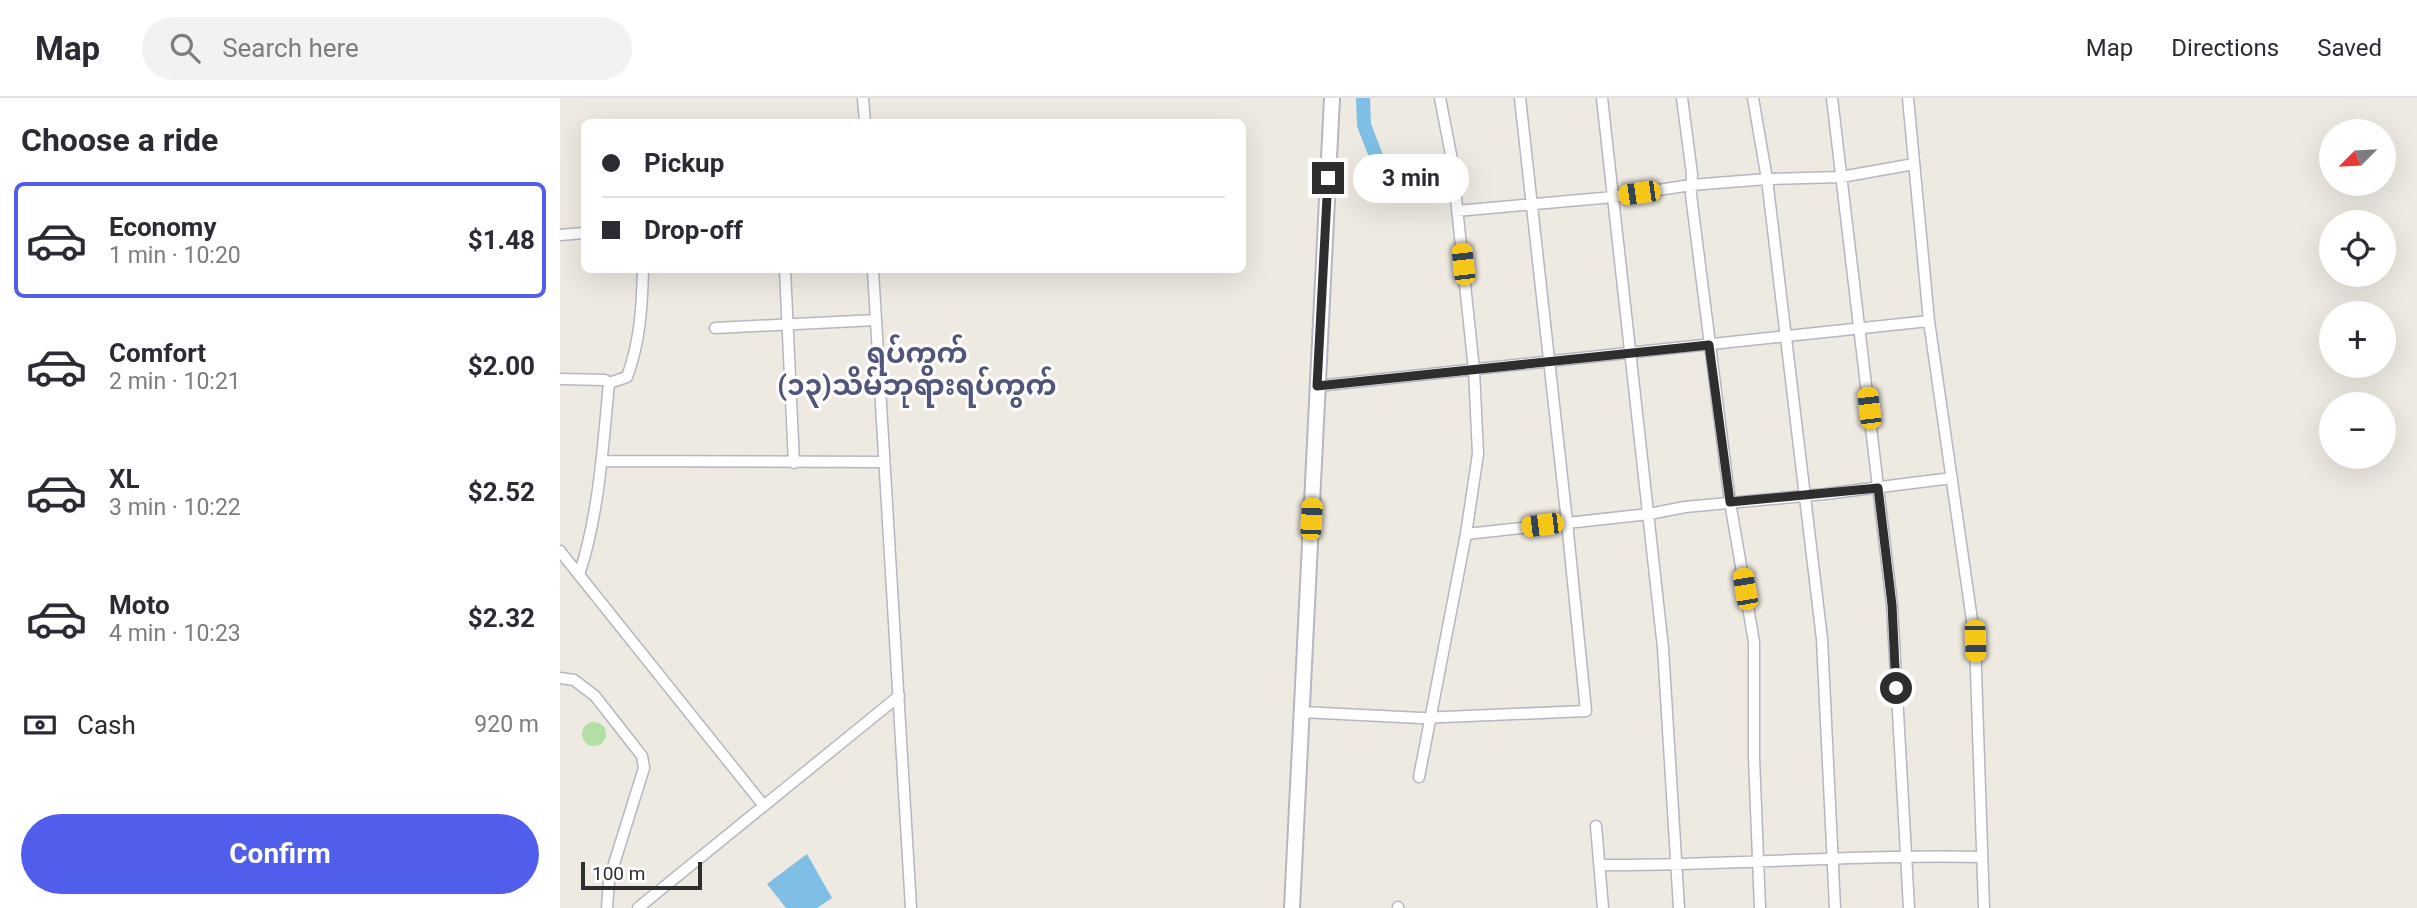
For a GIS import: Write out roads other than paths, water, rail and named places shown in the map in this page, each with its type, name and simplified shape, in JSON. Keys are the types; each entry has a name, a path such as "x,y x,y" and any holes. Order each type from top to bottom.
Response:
{"main road":[{"path":"1292,908 1332,98"}],"street":[{"path":"863,98 865,119"},
{"path":"1419,777 1466,534 1478,454 1474,370 1452,160 1440,98"},
{"path":"1302,712 1430,717 1586,711 1520,98"},
{"path":"1602,98 1663,648 1679,908"},
{"path":"1682,98 1709,345 1730,502 1754,642 1754,758 1760,908"},
{"path":"1753,98 1768,179 1822,639 1835,908"},
{"path":"1832,98 1892,605 1909,908"},
{"path":"1908,98 1929,321 1975,641 1984,908"},
{"path":"1457,211 1768,179 1841,177 1914,164"},
{"path":"560,235 581,233"},
{"path":"609,383 626,377 636,355 642,309 643,273"},
{"path":"785,273 794,464"},
{"path":"873,273 911,908"},
{"path":"715,328 876,320"},
{"path":"1317,386 1929,321"},
{"path":"560,379 605,380 609,383"},
{"path":"579,575 585,557 602,461 609,383"},
{"path":"602,461 794,464 884,462"},
{"path":"1466,534 1952,478"},
{"path":"560,551 764,806"},
{"path":"560,678 574,680 595,696 642,756 644,768 609,880 607,908"},
{"path":"638,908 899,696"},
{"path":"1596,826 1602,908"},
{"path":"1600,865 1677,865 1906,855 1982,857"}],"water":[{"path":"807,854 832,898 817,908 786,908 767,884"}],"waterway":[{"path":"1363,98 1364,125 1388,187"}],"district":[{"name":"ရပ်ကွက် (၁၃)သိမ်ဘုရားရပ်ကွက်","path":"917,369"}]}
